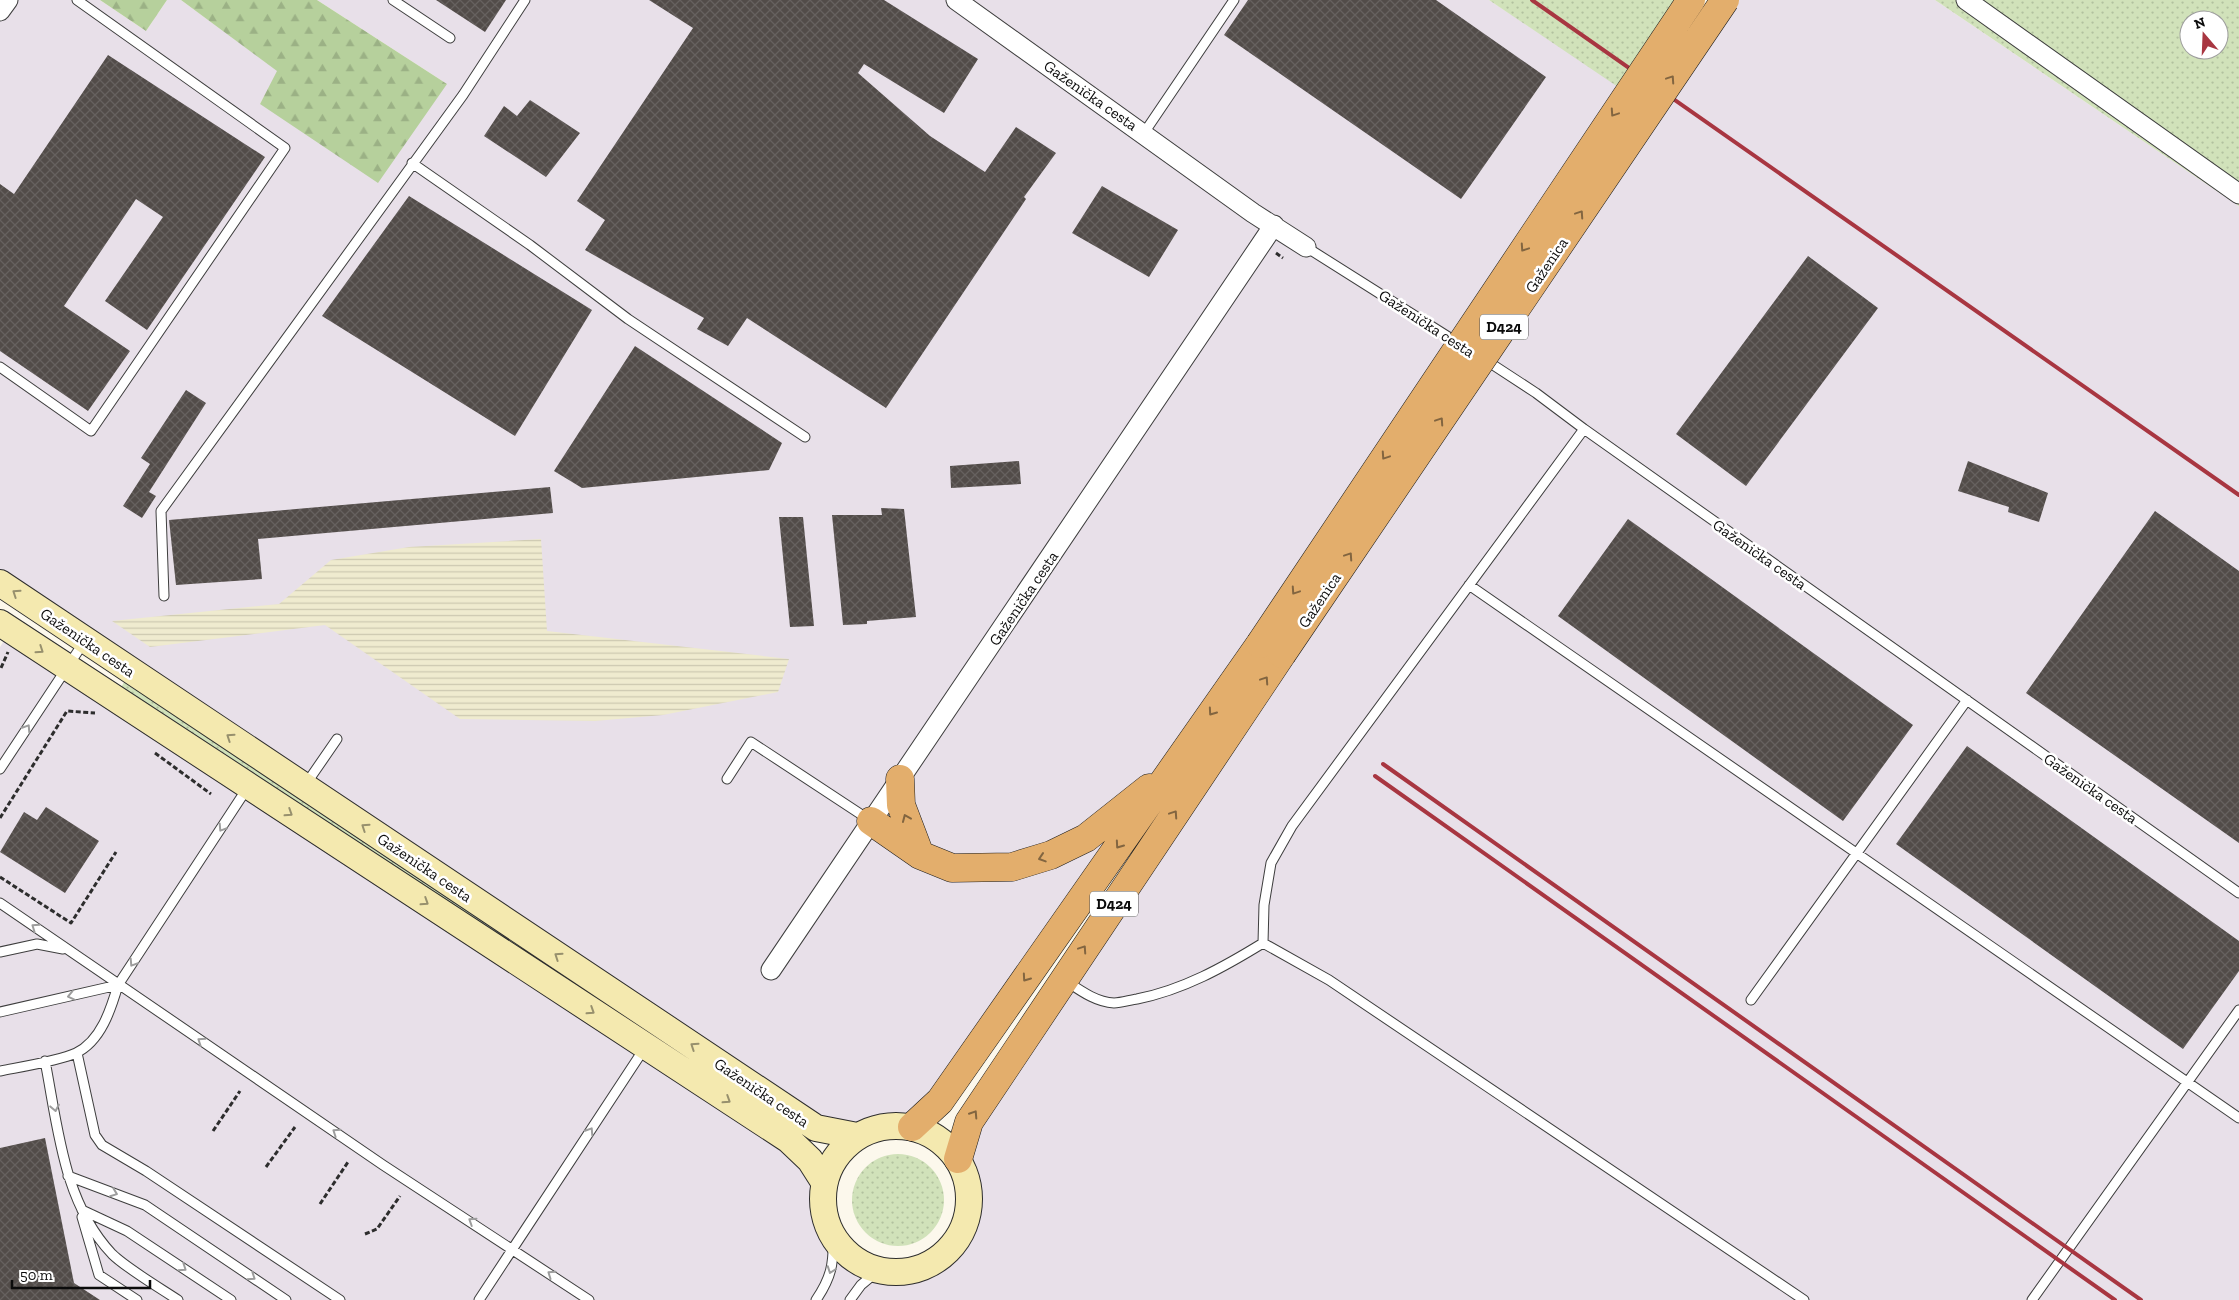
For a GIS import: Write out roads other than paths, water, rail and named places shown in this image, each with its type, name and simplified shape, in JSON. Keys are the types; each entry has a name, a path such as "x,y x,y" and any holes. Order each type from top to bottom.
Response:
{"highway":[{"name":"Gaženica","path":"1271,649 1691,0"},
{"name":"Gaženica","path":"1271,649 1725,0"},
{"name":"D424","path":"912,1127 940,1101 1172,769 1271,649"},
{"name":"D424","path":"958,1160 970,1122 1063,979 1271,649"},
{"path":"872,821 920,854 952,868 1012,868 1051,855 1086,838 1172,769"},
{"path":"900,779 901,805 920,854"}],"main road":[{"name":"Gaženička cesta","path":"0,583 816,1128 857,1136"},
{"name":"Gaženička cesta","path":"0,623 789,1140 810,1160 824,1182"},
{"path":"912,1127 938,1139 958,1160 966,1179 969,1200 962,1228 955,1241 934,1260 922,1267 908,1270 879,1270 853,1258 833,1237 823,1211 824,1182 831,1164 842,1149 857,1136 874,1128 912,1127"}],"street":[{"path":"0,11 7,0"},
{"name":"Gaženička cesta","path":"956,0 1253,213 1306,247"},
{"path":"1966,0 2239,194"},
{"name":"Gaženička cesta","path":"771,970 1274,225"}],"lane":[{"path":"0,367 91,431 285,148 77,0"},
{"path":"393,0 450,38"},
{"path":"164,596 161,511 412,163 464,95 525,0"},
{"path":"1144,133 1234,0"},
{"path":"412,163 530,244 628,319 805,437"},
{"name":"Gaženička cesta","path":"1306,247 1470,350"},
{"name":"Gaženička cesta","path":"1478,356 1536,393 1584,429 2239,892"},
{"path":"1263,943 1264,905 1271,863 1292,826 1584,429"},
{"path":"1469,585 2239,1118"},
{"path":"0,769 85,640"},
{"path":"1751,1000 1967,700"},
{"path":"305,786 336,739"},
{"path":"727,779 751,742 872,821"},
{"path":"0,1071 77,1053 94,1038 110,1014 118,985 249,787"},
{"path":"0,903 383,1165 513,1248 589,1300"},
{"path":"1063,979 1090,997 1115,1003 1152,996 1192,982 1232,963 1263,943"},
{"path":"1263,943 1329,980 1804,1300"},
{"path":"0,952 37,944 69,950"},
{"path":"0,1012 118,985"},
{"path":"2032,1300 2239,1010"},
{"path":"479,1300 646,1047"},
{"path":"77,1053 95,1135 102,1145 146,1171 340,1300"},
{"path":"45,1061 68,1176 80,1209 99,1275 137,1300"},
{"path":"68,1176 145,1205 286,1300"},
{"path":"80,1209 112,1254 178,1300"},
{"path":"80,1209 127,1231 231,1300"},
{"path":"816,1300 826,1286 834,1262 833,1237"},
{"path":"850,1300 861,1285 879,1270"}],"railway":[{"path":"1532,0 2239,495"},
{"path":"1383,764 2141,1300"},
{"path":"1375,776 2115,1300"}]}
